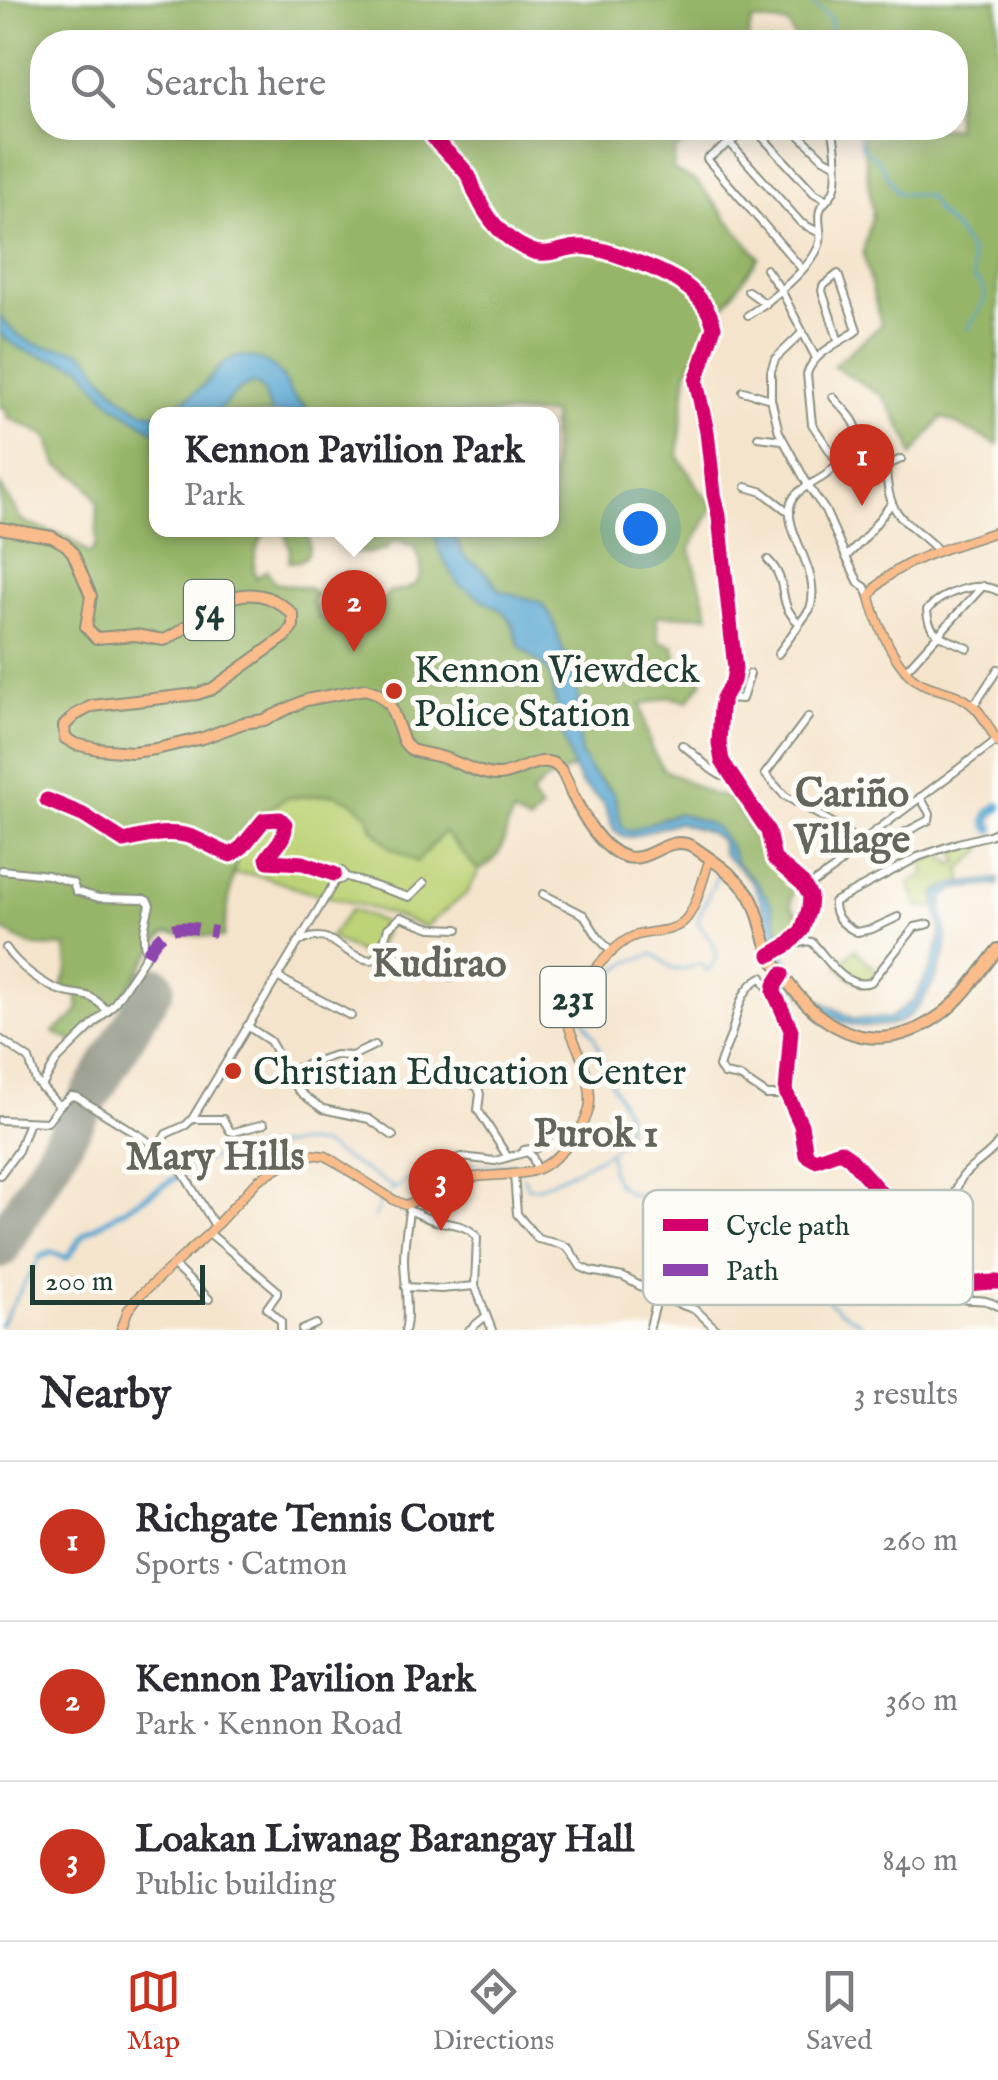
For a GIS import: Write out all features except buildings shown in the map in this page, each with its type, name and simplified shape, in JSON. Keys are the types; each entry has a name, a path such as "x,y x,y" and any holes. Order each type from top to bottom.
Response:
{"highway":[{"name":"54","path":"0,528 52,537 74,553 91,596 86,627 96,638 135,636 164,640 212,608 243,595 274,600 293,615 293,626 286,636 212,688 197,694 82,710 64,726 66,738 74,744 132,752 156,750 264,720 306,700 364,689 390,705 410,750 501,775 538,763 553,763 560,768 577,804 604,844 623,856 642,856 683,842 719,866"},
{"path":"719,866 741,884 758,911 772,954 802,1001 826,1021 851,1033 882,1039 914,1031 943,1013 998,949"}],"main road":[{"path":"997,742 972,704 918,682 905,670 870,597 889,577 938,550 998,531"},
{"name":"231","path":"533,1170 545,1166 566,1148 590,1108 584,1064 566,1015 572,998 628,939 684,922 719,866"},
{"path":"121,1330 132,1303 258,1180 297,1156 326,1156 409,1208 446,1183 533,1170"}],"street":[{"path":"435,140 468,174 492,223 519,245 546,254 576,246 600,249 656,269 684,284 708,311 714,327 696,389 707,432 734,655 734,675 720,716 720,752 727,770 768,831 774,859 806,888 810,902 804,926 787,945 772,954"},
{"path":"732,140 707,160 802,268"},
{"path":"763,140 814,193 827,200"},
{"path":"804,140 835,164"},
{"path":"748,315 766,304 813,257 820,234 821,206 835,187 834,140"},
{"path":"729,142 801,223 820,234"},
{"path":"766,270 781,290 816,358"},
{"path":"838,463 812,424 807,374 816,358 855,332 857,326 838,274 824,285 822,292 839,342"},
{"path":"748,291 766,304"},
{"path":"802,333 776,359 771,371 771,399 782,440 826,510 846,557 870,597"},
{"path":"743,391 771,399"},
{"path":"778,654 813,601 812,582 790,513 795,496 838,463 859,434 854,422 832,397"},
{"path":"758,437 782,440"},
{"path":"900,459 886,470 891,504 902,520 938,550"},
{"path":"746,487 763,492 790,513"},
{"path":"846,557 891,504"},
{"path":"768,560 779,573 787,610 800,623"},
{"path":"968,648 939,635 930,626 926,614 929,606 956,592 984,585 998,591"},
{"path":"905,670 984,585"},
{"path":"972,704 998,668"},
{"path":"724,698 740,700 750,674"},
{"path":"808,717 765,774 785,796 868,849 875,849 927,822 931,816 920,796"},
{"path":"806,888 920,796 997,742"},
{"path":"682,744 717,774 734,779"},
{"path":"47,800 83,815 124,841 170,833 231,855 264,820 280,818 285,824 284,835 268,861 303,863 410,897 424,883"},
{"path":"898,918 857,932 838,917 834,902 918,858 998,830"},
{"path":"2,870 63,879 86,896 148,901 144,945 147,954 108,1011 58,1060 41,1088"},
{"path":"157,1148 166,1134 192,1119 338,877"},
{"path":"542,894 584,915 612,953"},
{"path":"296,944 318,935 364,960 372,960 380,951 388,928 402,917 431,928 458,929"},
{"path":"787,945 812,942 845,978 862,985 871,982 915,928 929,924"},
{"path":"6,948 30,974 62,991 90,995 108,1011"},
{"path":"380,951 394,954 410,966 425,957 444,968 451,978"},
{"path":"774,992 782,974"},
{"path":"277,977 351,1016"},
{"path":"787,1095 764,1094 719,1068 738,1006 760,977 774,992 791,1030 787,1095 801,1125 806,1155 814,1160 843,1152 877,1190"},
{"path":"247,1026 270,1040 298,1090 322,1109 368,1119 393,1136"},
{"path":"0,1039 29,1059 41,1088 59,1106"},
{"path":"260,1084 336,1055 352,1056 375,1045"},
{"path":"430,1067 444,1078 478,1088 478,1110 511,1156"},
{"path":"0,1120 47,1122 59,1106 71,1096 77,1097 157,1148 180,1168 212,1229 276,1290 267,1309 281,1321 281,1330"},
{"path":"192,1119 223,1120 234,1132 264,1124"},
{"path":"0,1175 18,1151 29,1122"},
{"path":"511,1156 537,1148 556,1128"},
{"path":"955,1190 962,1176 992,1152 998,1142"},
{"path":"432,1165 462,1157 495,1162 527,1152 532,1156 533,1170"},
{"path":"515,1173 517,1214 533,1236 569,1249 581,1266 623,1277 643,1288"},
{"path":"405,1330 408,1322 404,1254 409,1208 429,1219 472,1230 477,1237 475,1286 492,1330"},
{"path":"174,1266 210,1298"},
{"path":"973,1283 998,1282"},
{"path":"405,1286 475,1286"},
{"path":"973,1301 983,1300 998,1306"},
{"path":"648,1330 655,1305"},
{"path":"682,1305 696,1310 718,1330"},
{"path":"468,1330 486,1316"},
{"path":"302,1330 316,1324"}],"green space":[{"path":"0,0 998,0 998,445 942,417 912,456 909,441 883,396 833,366 881,325 863,252 873,213 863,140 968,140 968,30 791,30 788,24 752,20 750,30 30,30 30,140 703,140 675,149 673,170 697,182 759,257 720,312 687,372 678,456 714,506 690,549 709,615 656,616 659,641 674,646 677,663 703,681 688,701 669,697 641,705 651,748 663,769 713,795 731,798 765,856 793,885 791,905 805,916 797,931 781,935 771,904 759,885 735,861 730,846 710,824 682,814 627,832 614,795 589,769 579,748 576,662 563,651 552,618 537,601 500,591 491,578 464,557 455,537 559,537 559,407 306,407 291,394 282,375 224,362 181,403 174,407 149,407 149,413 126,400 85,355 30,342 0,316"},
{"path":"0,333 28,352 83,367 113,404 149,427 149,537 262,537 255,559 256,578 267,570 275,583 309,588 316,595 312,602 318,617 327,619 337,631 354,629 360,617 380,615 382,601 390,591 409,588 421,572 414,546 401,540 391,542 385,550 360,553 346,550 337,537 435,537 458,584 505,613 520,647 546,668 573,768 545,781 531,795 541,810 529,823 513,814 500,852 479,871 444,832 417,862 390,847 374,830 367,814 353,802 334,794 286,798 245,827 223,938 168,933 118,1003 77,1044 53,1032 79,1008 76,991 61,988 68,970 66,947 32,946 0,929 4,900 0,897 0,485 20,518 69,537 89,554 96,546 98,503 81,479 57,465 45,435 7,417 7,409 0,407"},
{"path":"253,383 263,390 269,407 221,407 240,389"},
{"path":"286,537 308,537 308,552 302,560 289,562"},
{"path":"334,794 353,802 367,814 374,830 390,847 417,861 444,832 479,871 467,893 425,927 262,877 233,875 245,827 261,813 286,798"},
{"path":"980,842 983,850 960,870 961,884 943,888 935,897 937,907 918,907 909,883 926,874 922,864 942,853 952,865 959,862 954,848"},
{"path":"351,909 387,924 376,951 367,957 330,937"},
{"path":"855,949 878,972 865,984 850,978 838,966"}],"water":[{"path":"0,316 30,342 84,354 116,392 149,413 149,427 113,404 83,367 28,352 0,333"},
{"path":"240,356 265,362 275,369 304,407 269,407 263,390 253,383 240,389 221,407 171,407 203,386 227,361"},
{"path":"435,537 455,537 464,557 487,573 500,591 543,605 552,618 563,651 576,662 580,753 591,772 614,794 622,826 629,831 678,813 717,829 735,861 771,904 793,971 818,999 854,1019 890,1018 914,1000 932,965 941,935 937,891 956,884 998,879 998,885 956,889 942,899 944,955 930,989 915,1009 899,1022 876,1026 860,1026 829,1015 804,995 784,968 755,888 722,853 722,843 717,838 677,822 632,837 614,830 603,802 582,785 573,768 546,668 520,647 505,613 458,584"}],"waterway":[{"path":"808,0 832,20 830,30"},
{"path":"860,140 861,146 878,160 898,193 927,196 970,252 974,278 985,298 968,330"},
{"path":"991,829 987,821 998,807"},
{"path":"523,1177 528,1188 540,1187 595,1160 621,1140 627,1118 585,1021 584,1010 600,985 637,959 654,954 675,970 700,963 708,971 716,950 697,921 719,872"},
{"path":"205,1160 253,1149 303,1143 322,1145 393,1187"},
{"path":"610,1154 611,1172 617,1184 630,1194 643,1196"},
{"path":"40,1257 51,1252 67,1258 84,1234 205,1160"},
{"path":"390,1191 414,1177 456,1162 493,1166 515,1163 521,1169"},
{"path":"374,1218 384,1197"},
{"path":"0,1326 40,1257"},
{"path":"833,1305 866,1330"}],"runway":[{"path":"0,1248 155,986"}],"marked path":[{"path":"147,954 161,935 176,928 216,932"}],"cycle path":[{"path":"435,140 468,175 481,205 512,241 543,253 575,247 615,254 683,284 709,314 714,327 696,381 719,516 735,669 721,708 722,761 768,831 774,859 803,884 810,896 802,930 789,944 770,955"},
{"path":"47,800 83,815 124,841 158,834 183,835 231,855 264,820 280,819 285,824 284,834 268,861 303,863 334,874"},
{"path":"782,974 774,992 791,1030 786,1092 801,1125 806,1155 815,1160 840,1151 877,1190"},
{"path":"973,1283 998,1282"}],"place":[{"name":"Richgate Tennis Court","path":"862,506"},
{"name":"Kennon Pavilion Park","path":"354,652"},
{"name":"Kennon Viewdeck Police Station","path":"394,691"},
{"name":"Christian Education Center","path":"233,1071"},
{"name":"Loakan Liwanag Barangay Hall","path":"441,1231"}],"district":[{"name":"Cariño Village","path":"852,815"},
{"name":"Kudirao","path":"439,962"},
{"name":"Purok 1","path":"596,1132"},
{"name":"Mary Hills","path":"215,1155"}]}
